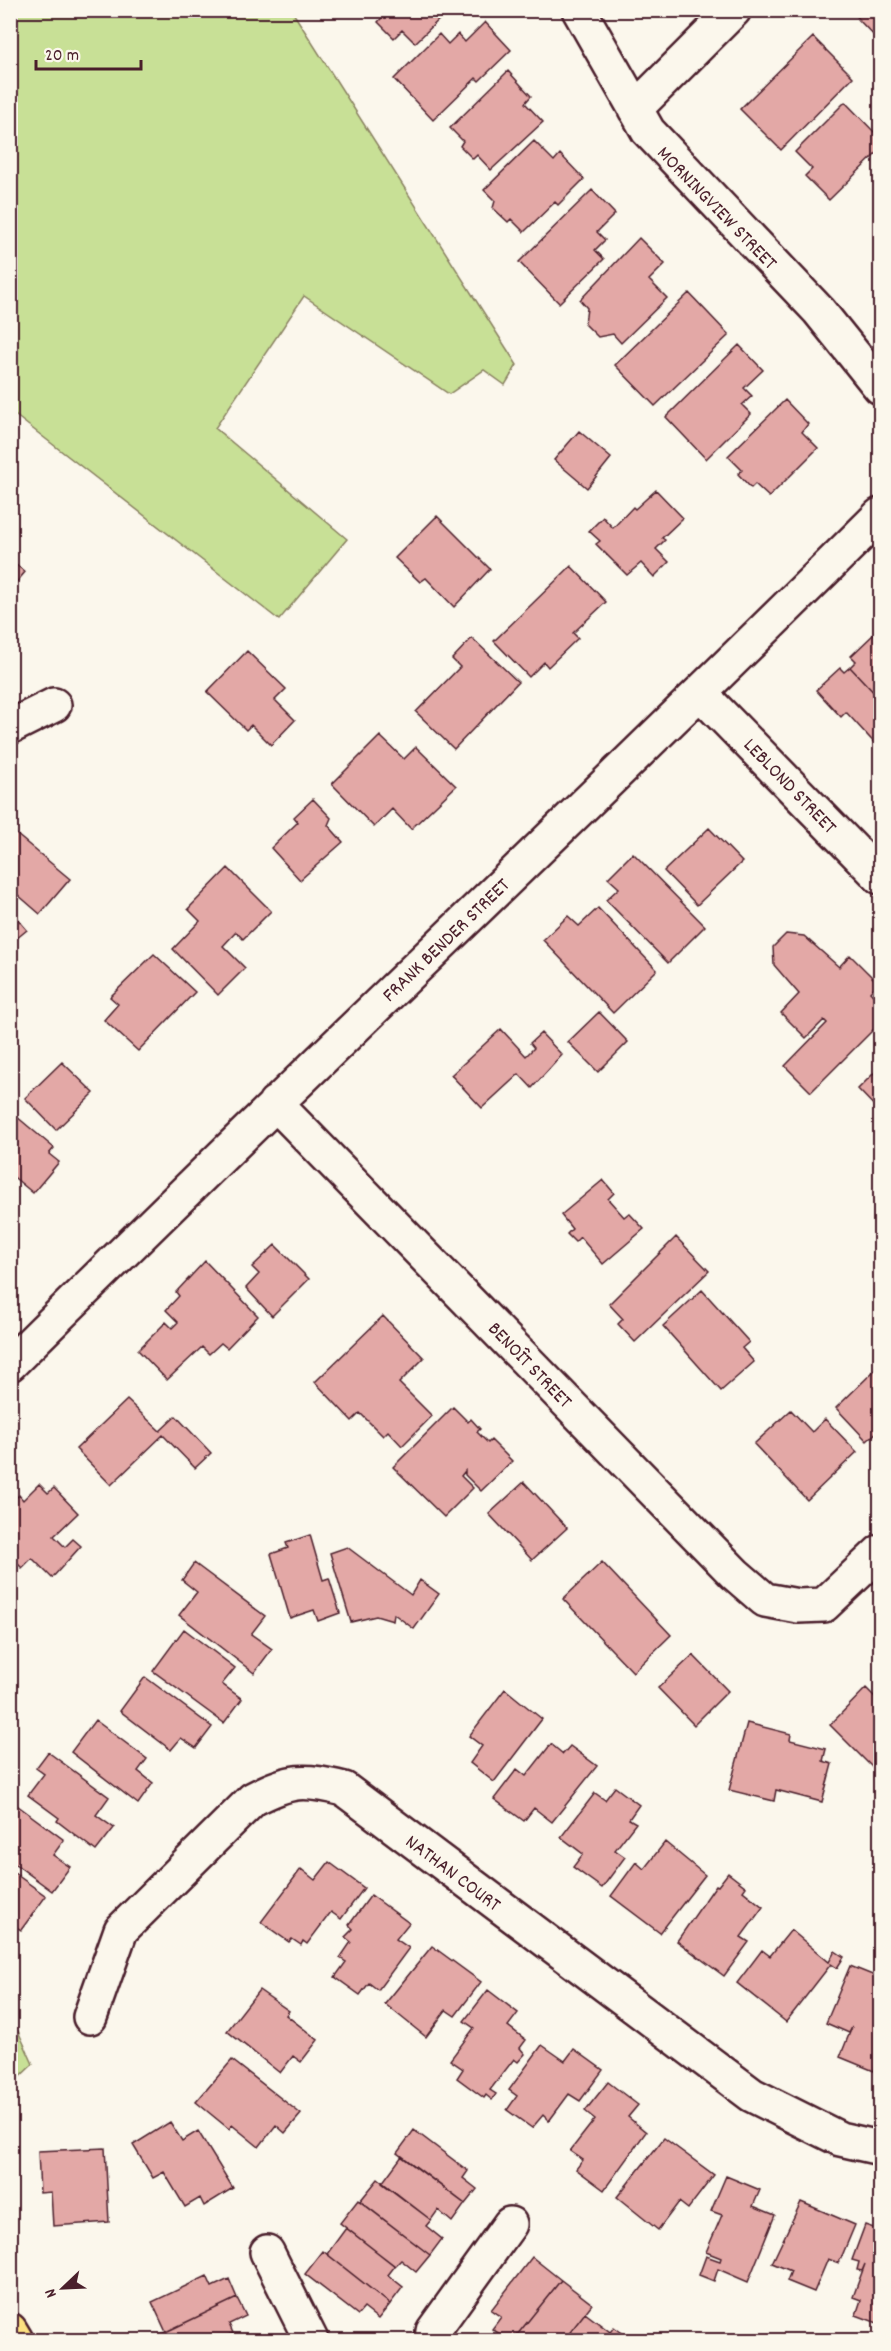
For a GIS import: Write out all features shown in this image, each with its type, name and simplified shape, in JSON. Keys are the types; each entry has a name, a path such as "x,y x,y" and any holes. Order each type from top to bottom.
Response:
{"main road":[{"path":"10,2330 16,2340"}],"street":[{"name":"MORNINGVIEW STREET","path":"579,10 648,131 665,152 819,311 880,387"},
{"path":"635,109 734,10"},
{"name":"FRANK BENDER STREET","path":"10,1364 275,1103 701,694 880,515"},
{"name":"LEBLOND STREET","path":"701,694 880,877"},
{"path":"10,727 54,705"},
{"name":"BENOÎT STREET","path":"275,1103 735,1574 765,1600 798,1606 824,1605 880,1552"},
{"name":"NATHAN COURT","path":"90,2017 121,1930 253,1798 279,1785 312,1781 344,1789 752,2095 840,2139 880,2148"},
{"path":"432,2340 433,2331 510,2224"},
{"path":"267,2253 311,2340"}],"green space":[{"path":"10,11 292,11 517,365 505,385 484,370 449,394 304,296 215,428 347,539 279,620 11,412"},
{"path":"18,2031 33,2064 11,2085 11,2038"}],"building":[{"path":"383,10 449,10 415,43 402,30 394,38 378,22 386,13"},
{"path":"855,10 880,10 880,42 858,19"},
{"path":"485,22 511,50 479,81 476,78 433,120 394,79 439,34 448,44 458,34 465,42"},
{"path":"813,37 853,77 781,150 740,109"},
{"path":"508,71 531,96 525,103 543,122 491,170 477,155 473,159 460,146 463,141 450,128"},
{"path":"845,102 880,138 880,150 829,200 805,176 812,169 795,152"},
{"path":"534,141 554,161 560,154 584,179 558,205 555,202 524,232 511,219 508,222 493,208 495,201 484,190"},
{"path":"592,190 615,214 597,232 605,240 595,250 604,259 559,303 519,262"},
{"path":"639,238 665,264 649,280 667,298 621,343 613,334 598,337 585,324 587,308 580,300"},
{"path":"689,293 729,335 655,406 615,365"},
{"path":"739,345 763,370 744,388 752,396 742,405 751,414 706,459 666,417"},
{"path":"785,400 808,424 802,432 818,448 769,497 755,484 751,488 738,474 742,470 728,456"},
{"path":"579,431 611,458 587,488 554,460"},
{"path":"656,490 683,518 662,538 665,540 656,549 669,562 654,577 641,563 627,575 596,544 600,541 589,531 603,517 613,528 633,507 635,509"},
{"path":"437,516 490,569 454,607 426,578 420,582 395,558"},
{"path":"10,560 25,572 10,590"},
{"path":"571,566 606,602 573,633 578,638 548,667 544,662 529,677 494,641"},
{"path":"875,633 880,638 880,699 850,667 856,661 851,656"},
{"path":"472,638 518,682 454,749 416,712 460,667 452,659"},
{"path":"247,651 286,689 275,700 295,720 271,745 251,725 246,730 207,692"},
{"path":"850,667 880,699 880,749 846,712 841,717 816,690 840,668 844,672"},
{"path":"380,736 404,759 416,747 456,786 411,829 392,809 374,827 332,784"},
{"path":"313,799 331,818 328,825 343,842 300,880 271,848 298,822 294,817"},
{"path":"709,828 742,862 697,905 664,871"},
{"path":"10,829 70,879 40,914 10,888"},
{"path":"633,853 705,926 668,963 606,900 619,888 608,878"},
{"path":"228,868 271,911 243,939 236,932 223,946 245,968 218,995 173,949 200,921 188,909"},
{"path":"598,908 657,970 613,1013 543,940 568,916 579,926"},
{"path":"10,910 27,930 10,944"},
{"path":"786,934 804,936 839,967 850,955 878,983 870,992 880,1003 880,1023 811,1092 785,1066 827,1023 824,1020 806,1038 781,1013 799,994 774,965 773,947"},
{"path":"154,954 195,992 138,1051 104,1020 118,1004 110,997"},
{"path":"599,1012 628,1042 598,1072 568,1042"},
{"path":"501,1029 526,1056 534,1048 530,1043 541,1033 562,1055 532,1088 519,1074 482,1108 451,1075"},
{"path":"62,1062 94,1093 56,1130 25,1098"},
{"path":"880,1067 880,1112 858,1089"},
{"path":"10,1111 54,1148 49,1154 59,1162 33,1193 10,1174"},
{"path":"603,1180 614,1193 608,1199 624,1217 629,1213 644,1229 603,1264 580,1237 575,1242 567,1234 572,1229 561,1215"},
{"path":"676,1237 709,1271 635,1342 618,1324 623,1319 609,1304"},
{"path":"275,1245 309,1279 272,1316 246,1288 259,1274 252,1267"},
{"path":"205,1261 258,1316 227,1348 221,1343 209,1354 202,1347 167,1380 138,1350 166,1322 172,1328 178,1322 166,1310 179,1296 176,1292"},
{"path":"702,1290 749,1342 742,1348 754,1362 721,1391 663,1326"},
{"path":"383,1316 424,1358 399,1383 432,1416 402,1446 388,1431 383,1436 360,1413 352,1421 315,1382"},
{"path":"880,1365 880,1429 867,1441 836,1408"},
{"path":"127,1400 160,1431 176,1416 211,1453 195,1468 163,1435 111,1485 76,1449"},
{"path":"453,1407 468,1422 471,1419 480,1429 477,1432 488,1443 491,1440 512,1461 481,1491 465,1475 465,1471 461,1476 473,1488 444,1517 393,1467"},
{"path":"791,1410 812,1432 825,1419 857,1452 807,1500 754,1444"},
{"path":"524,1482 567,1528 532,1560 489,1514"},
{"path":"39,1484 48,1493 54,1488 78,1513 54,1536 65,1547 73,1539 81,1546 52,1578 32,1558 22,1568 10,1556 10,1503 19,1495 23,1500"},
{"path":"310,1535 323,1580 329,1578 340,1613 318,1621 314,1610 290,1618 271,1554 288,1548 286,1543"},
{"path":"347,1547 411,1595 420,1580 439,1594 414,1629 394,1614 393,1621 376,1616 351,1622 330,1553"},
{"path":"602,1562 671,1635 633,1672 563,1599"},
{"path":"194,1563 265,1616 251,1634 272,1649 254,1673 179,1615 197,1592 182,1580"},
{"path":"184,1629 235,1668 222,1684 242,1699 224,1723 153,1671"},
{"path":"693,1655 728,1691 694,1725 658,1688"},
{"path":"145,1677 212,1727 196,1748 181,1738 171,1750 120,1711"},
{"path":"866,1688 880,1702 880,1775 830,1725"},
{"path":"505,1689 542,1719 494,1782 470,1763 482,1746 469,1736"},
{"path":"95,1720 147,1759 138,1771 153,1783 138,1804 71,1752"},
{"path":"747,1723 791,1734 790,1740 826,1749 823,1761 832,1764 822,1802 776,1790 774,1801 729,1790"},
{"path":"551,1744 563,1754 570,1746 597,1766 552,1822 534,1808 524,1821 494,1799 517,1769 526,1776"},
{"path":"48,1752 109,1797 96,1815 114,1828 96,1851 57,1821 59,1818 28,1795 44,1774 36,1768"},
{"path":"615,1787 639,1805 629,1819 636,1823 615,1850 625,1857 602,1888 573,1867 583,1854 561,1837 595,1793 605,1800"},
{"path":"10,1800 64,1840 53,1855 70,1867 52,1891 10,1860"},
{"path":"665,1842 705,1875 660,1933 611,1896 636,1862 644,1869"},
{"path":"329,1862 364,1888 341,1919 331,1912 307,1944 303,1941 301,1945 292,1939 289,1942 261,1922 301,1869 315,1880"},
{"path":"10,1870 46,1896 21,1930 10,1923"},
{"path":"728,1873 746,1887 743,1891 763,1907 741,1937 749,1942 724,1976 677,1941 716,1885 718,1886"},
{"path":"371,1895 409,1923 396,1939 409,1948 378,1990 369,1983 360,1995 335,1977 346,1962 340,1958 351,1942 345,1937 353,1929 349,1925"},
{"path":"791,1930 829,1962 835,1951 844,1957 837,1968 831,1964 786,2022 737,1983 762,1950 770,1956"},
{"path":"432,1946 481,1982 455,2016 446,2010 426,2037 385,2004"},
{"path":"850,1966 880,1978 880,2024 877,2032 880,2033 878,2054 880,2056 874,2071 840,2057 852,2027 849,2033 826,2023"},
{"path":"259,1990 289,2011 286,2015 318,2040 301,2062 293,2056 280,2073 227,2031"},
{"path":"488,1990 518,2013 508,2026 526,2040 520,2048 525,2054 518,2062 514,2059 490,2090 496,2094 492,2100 486,2095 484,2098 457,2078 463,2069 450,2060 474,2028 464,2021"},
{"path":"542,2045 565,2061 574,2049 603,2070 580,2101 569,2094 549,2121 543,2115 532,2128 507,2110 517,2096 509,2090"},
{"path":"232,2060 301,2114 285,2133 276,2125 259,2147 232,2125 229,2129 196,2102"},
{"path":"608,2082 638,2105 628,2117 646,2132 604,2190 576,2169 583,2160 570,2151 595,2119 585,2111"},
{"path":"170,2122 182,2141 198,2131 233,2188 204,2206 200,2198 185,2207 164,2172 153,2178 133,2145"},
{"path":"414,2130 468,2171 463,2178 477,2189 465,2204 397,2153"},
{"path":"664,2138 714,2175 688,2209 679,2202 658,2230 617,2197"},
{"path":"105,2148 109,2222 53,2226 51,2192 40,2193 38,2151"},
{"path":"402,2156 465,2204 452,2222 438,2210 431,2220 382,2183"},
{"path":"726,2176 760,2190 753,2206 775,2215 748,2282 718,2269 714,2281 699,2275 706,2256 720,2261 721,2258 706,2252 722,2215 711,2211"},
{"path":"378,2179 431,2220 426,2226 442,2239 430,2255 360,2201"},
{"path":"358,2200 430,2255 416,2272 401,2260 395,2266 340,2223"},
{"path":"801,2202 855,2225 839,2263 828,2259 814,2292 787,2281 791,2271 772,2263"},
{"path":"865,2225 880,2230 880,2324 856,2315 861,2300 853,2297 865,2264 862,2271 857,2270 859,2262 852,2260"},
{"path":"346,2228 395,2266 388,2275 403,2287 390,2304 327,2254"},
{"path":"323,2251 390,2304 378,2319 364,2308 358,2315 305,2274"},
{"path":"532,2257 561,2280 513,2340 509,2340 492,2329 501,2317 491,2310"},
{"path":"207,2276 212,2287 229,2279 237,2298 166,2332 152,2302"},
{"path":"561,2280 592,2304 564,2340 513,2340"},
{"path":"237,2298 246,2316 229,2324 233,2333 217,2340 164,2340 161,2334"},
{"path":"585,2313 610,2332 604,2340 564,2340"},
{"path":"614,2327 632,2340 604,2340"},
{"path":"233,2333 237,2340 217,2340"},
{"path":"257,2334 260,2340 242,2340"}]}
